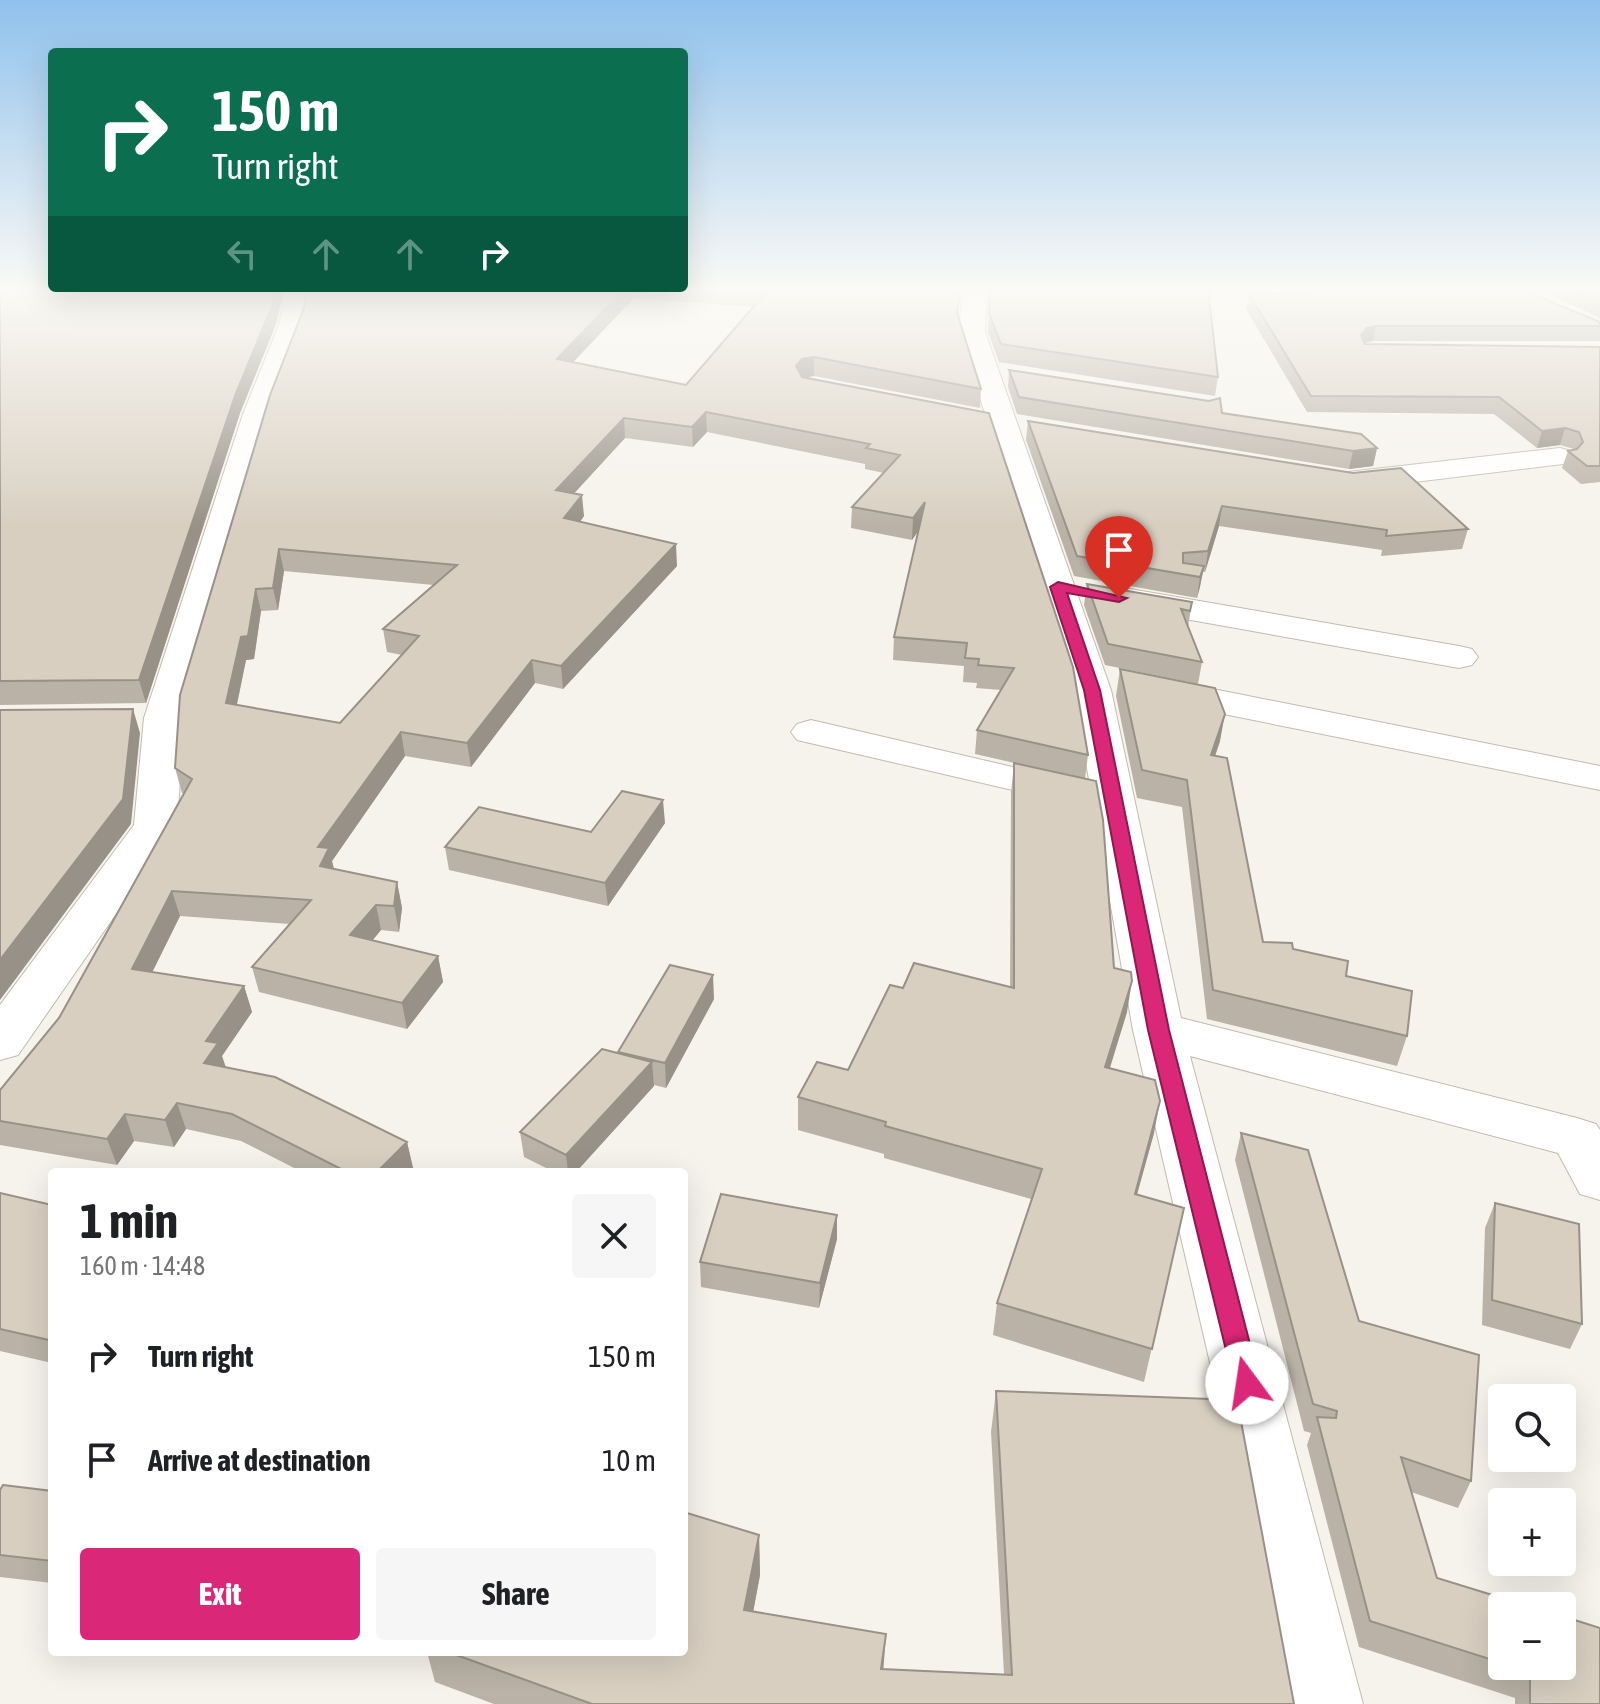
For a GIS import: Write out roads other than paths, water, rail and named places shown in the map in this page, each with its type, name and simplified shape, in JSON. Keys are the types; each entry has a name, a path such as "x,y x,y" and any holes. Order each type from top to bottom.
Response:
{"street":[{"path":"0,1042 155,826 149,718 275,368"},
{"path":"996,368 1000,374 1004,424 1083,591 1087,676 1158,1030 1326,1704"},
{"path":"1324,477 1358,481 1560,457"},
{"path":"1083,591 1459,657"},
{"path":"1087,676 1600,778"},
{"path":"811,732 1114,801"},
{"path":"1158,1030 1592,1157"}]}
